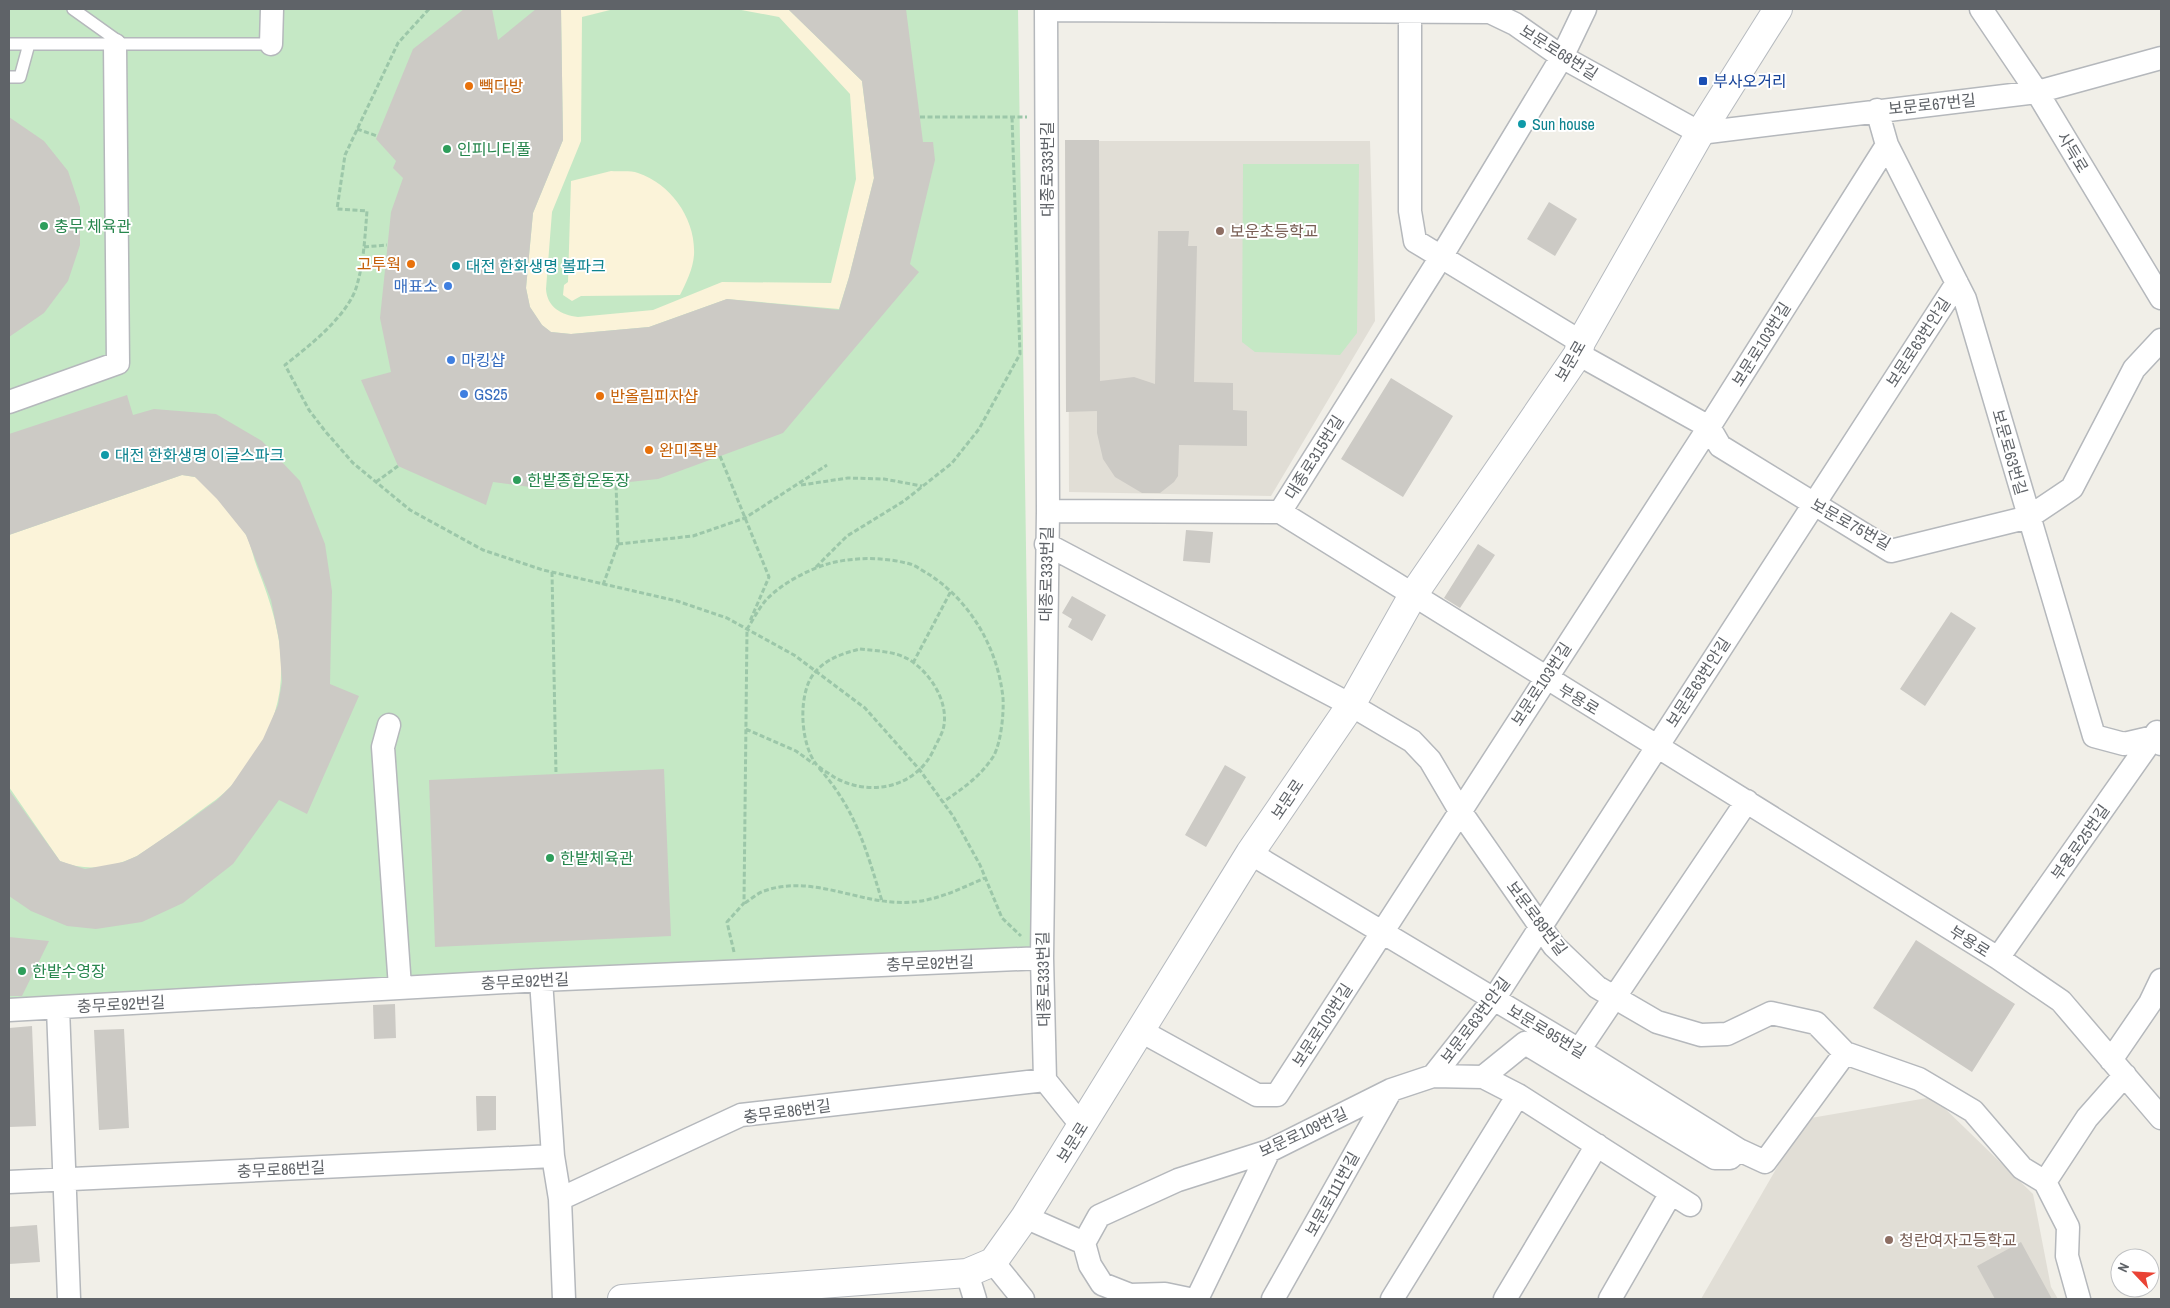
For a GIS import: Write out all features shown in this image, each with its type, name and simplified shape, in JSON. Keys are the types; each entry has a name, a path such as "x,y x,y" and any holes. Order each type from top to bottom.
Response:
{"main road":[{"name":"보문로","path":"993,1262 1025,1217 1250,853 1351,705 1413,595 1580,348 1700,133 1778,9"},
{"path":"622,1299 967,1273 993,1262"}],"street":[{"path":"271,44 272,9"},
{"name":"보문로68번길","path":"1046,9 1490,12 1515,24 1562,57 1700,133"},
{"name":"대종로333번길","path":"1045,1080 1042,958 1046,544 1048,511 1046,9"},
{"name":"대종로315번길","path":"1048,511 1280,512 1441,257 1562,57 1585,9"},
{"name":"사득로","path":"1981,9 2037,92 2161,298"},
{"path":"1410,12 1410,211 1415,241 1441,257"},
{"path":"9,402 118,363 119,45"},
{"name":"보문로67번길","path":"1700,133 2037,92 2161,58"},
{"name":"보문로63번길","path":"1877,110 1887,144 1965,299 2094,736 2124,744 2159,735"},
{"name":"보문로103번길","path":"1141,1031 1257,1095 1277,1095 1709,427 1887,144"},
{"name":"보문로75번길","path":"1441,257 1580,348 1709,427 1720,446 1891,550 2029,517 2072,488 2134,369 2161,340"},
{"name":"보문로63번안길","path":"1433,1076 1494,999 1957,283"},
{"name":"부용로","path":"1280,512 1998,958 2061,1001 2161,1118"},
{"path":"1046,544 1351,705"},
{"name":"보문로89번길","path":"1351,705 1412,741 1430,760 1460,811 1541,927 1561,953 1597,987 1657,1022 1701,1035 1727,1034 1771,1013 1816,1023 1845,1053 1919,1079 1973,1111 2022,1168 2045,1182"},
{"path":"389,725 383,747 400,988"},
{"name":"부용로25번길","path":"1998,958 2159,735"},
{"path":"1579,1050 1746,802"},
{"name":"보문로95번길","path":"1250,853 1579,1050 1740,1150 1766,1162 1845,1053"},
{"name":"충무로92번길","path":"9,1010 541,980 1042,958"},
{"path":"541,980 553,1156 560,1199 564,1299"},
{"path":"2079,1299 2067,1256 2068,1227 2045,1182 2118,1068 2161,980"},
{"path":"58,1008 69,1299"},
{"path":"1483,1077 1525,1043 1715,1158 1730,1158 1740,1150"},
{"name":"보문로109번길","path":"1084,1243 1100,1216 1178,1180 1269,1151 1391,1090 1433,1076 1483,1077 1518,1095 1680,1199 1610,1299"},
{"path":"1045,1080 1082,1126"},
{"name":"충무로86번길","path":"560,1199 741,1115 1045,1080"},
{"name":"보문로111번길","path":"1273,1299 1391,1090"},
{"path":"1392,1299 1518,1095"},
{"path":"1505,1299 1597,1146"},
{"path":"1197,1299 1269,1151"},
{"name":"충무로86번길","path":"9,1182 553,1156"},
{"path":"1025,1217 1084,1243 1090,1265 1102,1284 1130,1295 1165,1294 1189,1299"},
{"path":"993,1262 1023,1299"},
{"path":"967,1273 975,1299"}],"lane":[{"path":"73,9 119,45"},
{"path":"9,44 271,44"},
{"path":"9,77 20,77 29,44"}],"path":[{"path":"429,9 398,43 345,155 337,209 366,211 364,247 357,286 349,301 324,333 285,365 309,410 354,463 410,510 483,550 552,572 677,601 728,618 794,655 816,671 865,708 919,769 953,816 985,878 1002,918 1042,958"},
{"path":"920,117 1046,116"},
{"path":"816,568 847,536 904,501 952,463 979,429 1020,354 1012,117"},
{"path":"357,129 377,136"},
{"path":"364,247 388,245"},
{"path":"720,456 769,577 747,629 744,903"},
{"path":"618,544 693,536 745,518 827,465"},
{"path":"376,482 398,466"},
{"path":"798,485 848,478 884,479 922,486"},
{"path":"603,585 618,544 616,484"},
{"path":"747,629 766,600 792,581 816,568 847,559 887,559 912,564 951,591 969,612 991,648 1001,676 1004,713 994,755 973,782 943,802"},
{"path":"552,572 556,774"},
{"path":"912,662 951,591"},
{"path":"746,729 796,751 816,765 849,785 875,790 897,785 919,769 932,754 944,725 942,701 930,678 912,662 889,652 860,650 840,654 816,671 807,690 802,718 805,742 816,765 838,790 861,833 882,902"},
{"path":"738,972 727,922 744,903 764,891 789,886 822,887 882,902 921,900 944,895 985,878"}],"shaded area":[{"name":"보운초등학교","path":"1068,141 1370,141 1375,321 1271,496 1069,492"},
{"name":"청란여자고등학교","path":"1933,1097 2033,1194 2051,1287 2058,1299 1701,1299 1805,1119"}],"green space":[{"name":"한밭종합운동장","path":"9,9 1018,9 1032,952 381,978 9,1000"},
{"path":"1243,164 1359,164 1357,333 1340,355 1255,352 1242,342"}],"sand":[{"path":"561,9 614,9 582,17 581,141 552,212 546,289 552,305 561,312 578,317 653,310 722,282 831,283 856,179 850,94 779,17 736,9 788,9 862,81 874,178 839,309 727,299 649,327 571,334 551,332 542,325 530,307 526,288 533,213 563,140"},
{"path":"611,171 635,172 650,178 671,194 686,216 694,242 694,255 691,271 680,295 581,296 572,301 563,295 564,285 568,282 571,181"},
{"path":"182,475 195,477 202,482 231,514 248,539 268,598 281,654 281,681 276,707 267,733 252,759 224,793 137,856 109,866 80,867 60,861 9,787 9,535"}],"building":[{"name":"대전 한화생명 볼파크","path":"464,9 492,9 498,40 536,9 561,9 563,140 533,213 526,288 530,307 542,325 551,332 571,334 649,327 727,299 839,310 874,178 862,81 788,9 906,9 923,142 933,142 935,160 910,264 919,272 783,433 658,479 552,490 493,482 486,505 398,466 361,380 391,372 380,318 391,212 403,178 393,168 396,161 376,139 413,49"},
{"name":"충무 체육관","path":"9,117 44,141 68,171 80,207 80,245 68,281 44,313 9,337"},
{"path":"1065,140 1099,140 1100,381 1134,377 1155,384 1158,231 1189,231 1188,246 1197,246 1194,382 1233,383 1233,410 1247,411 1247,446 1179,445 1178,476 1174,482 1160,493 1142,493 1115,477 1103,459 1097,433 1097,411 1066,412"},
{"path":"1549,202 1577,219 1555,256 1527,239"},
{"path":"1391,378 1453,416 1403,497 1341,459"},
{"path":"127,395 133,415 154,409 216,414 262,441 300,481 325,544 332,591 330,684 359,696 307,814 279,800 233,864 183,903 142,922 96,929 67,926 31,911 9,896 9,790 60,861 85,869 123,862 137,856 184,824 217,800 231,786 263,739 278,705 282,682 279,640 271,600 246,535 217,499 195,477 182,475 9,535 9,434"},
{"path":"1186,530 1213,532 1210,563 1183,561"},
{"path":"1478,544 1495,555 1460,608 1444,598"},
{"path":"1072,596 1106,615 1092,641 1068,627 1072,619 1062,613"},
{"path":"1951,612 1976,628 1925,706 1900,689"},
{"path":"1225,765 1246,777 1206,847 1185,835"},
{"name":"한밭체육관","path":"664,769 671,936 435,947 429,780"},
{"name":"한밭수영장","path":"9,937 49,941 22,996 9,996"},
{"path":"1916,940 2015,1004 1972,1072 1873,1008"},
{"path":"395,1004 396,1038 374,1039 373,1005"},
{"path":"32,1026 36,1126 9,1127 9,1028"},
{"path":"124,1029 129,1128 99,1130 94,1030"},
{"path":"476,1096 496,1096 496,1130 477,1131"},
{"path":"37,1225 40,1262 9,1264 9,1227"},
{"path":"2021,1242 2052,1299 1995,1299 1977,1266"}],"place":[{"name":"부사오거리","path":"1703,81"},
{"name":"빽다방","path":"469,86"},
{"name":"Sun house","path":"1522,124"},
{"name":"인피니티풀","path":"447,149"},
{"name":"충무 체육관","path":"44,226"},
{"name":"보운초등학교","path":"1220,231"},
{"name":"고투웍","path":"411,264"},
{"name":"대전 한화생명 볼파크","path":"456,266"},
{"name":"매표소","path":"448,286"},
{"name":"마킹샵","path":"451,360"},
{"name":"GS25","path":"464,394"},
{"name":"반올림피자샵","path":"600,396"},
{"name":"완미족발","path":"649,450"},
{"name":"대전 한화생명 이글스파크","path":"105,455"},
{"name":"한밭종합운동장","path":"517,480"},
{"name":"한밭체육관","path":"550,858"},
{"name":"한밭수영장","path":"22,971"},
{"name":"청란여자고등학교","path":"1889,1240"}]}
